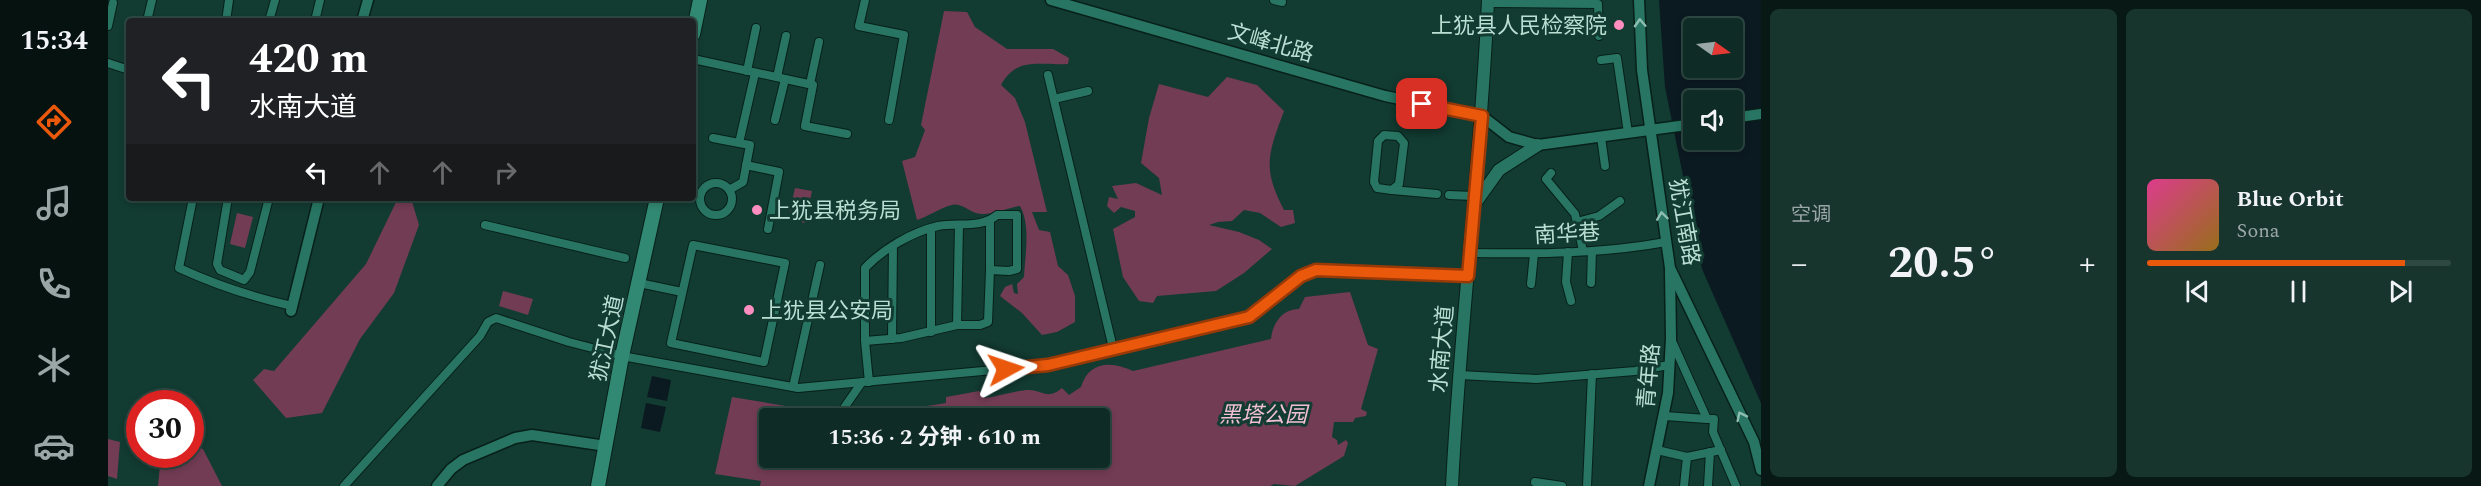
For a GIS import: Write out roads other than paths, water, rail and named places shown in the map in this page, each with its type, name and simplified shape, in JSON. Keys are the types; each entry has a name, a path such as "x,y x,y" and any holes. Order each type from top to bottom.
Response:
{"main road":[{"path":"687,18 690,0"},
{"path":"696,19 700,0"},
{"name":"水南大道","path":"1452,486 1482,116 1488,1"},
{"path":"1474,201 1499,170 1538,145"},
{"name":"犹江大道","path":"598,486 603,445 648,201"},
{"name":"犹江大道","path":"619,355 639,283 656,201"},
{"name":"犹江大道","path":"590,486 603,445"}],"street":[{"path":"148,18 152,0"},
{"path":"226,18 229,0"},
{"path":"270,18 275,0"},
{"path":"316,18 320,0"},
{"path":"363,18 368,0"},
{"path":"865,0 859,26 904,35 890,120"},
{"name":"文峰北路","path":"1051,0 1385,96 1482,116"},
{"name":"犹江南路","path":"1639,0 1642,70 1670,268 1754,442 1761,470"},
{"path":"1488,1 1598,4 1599,36"},
{"path":"108,26 114,2"},
{"path":"740,142 756,28"},
{"path":"776,120 786,36"},
{"path":"819,42 810,84 813,85 805,126 847,134"},
{"path":"1601,60 1617,58 1628,134"},
{"path":"696,60 810,84"},
{"path":"108,63 126,69"},
{"path":"1048,75 1113,348"},
{"path":"1054,99 1088,91"},
{"path":"1743,116 1761,114"},
{"path":"1482,116 1509,137 1538,145 1683,126"},
{"path":"1392,190 1399,184 1404,143 1398,136 1384,135 1378,141 1374,182 1377,188 1392,190 1437,194"},
{"path":"1601,137 1605,166"},
{"path":"713,138 750,145 743,182 729,190"},
{"path":"746,165 779,172 768,229"},
{"path":"1551,173 1546,179 1575,214 1587,251 1591,283"},
{"path":"711,183 719,183 729,190 732,198 730,206 720,214 713,214 705,210 697,194 711,183"},
{"path":"1449,195 1474,201"},
{"path":"192,201 179,268 210,282 291,308 317,201"},
{"path":"228,201 217,264 220,270 244,280 250,272 268,201"},
{"path":"1577,222 1599,216 1620,201"},
{"path":"845,408 866,382 865,268 873,259 907,238 931,229 990,222 997,215 1017,215 1017,269 990,270"},
{"path":"865,341 892,339 957,325 980,325 988,322 990,222"},
{"path":"485,225 625,258"},
{"path":"957,325 959,225"},
{"path":"931,229 931,332"},
{"name":"南华巷","path":"1470,253 1534,254 1587,251 1666,242"},
{"path":"693,245 785,263 765,362 671,343 682,292 693,245"},
{"path":"892,339 894,246"},
{"path":"1568,252 1566,282 1571,301"},
{"path":"1531,284 1534,254"},
{"path":"793,387 820,265"},
{"name":"青年路","path":"1649,486 1665,416 1671,338 1670,268"},
{"path":"344,486 480,336 488,322 496,318 569,342 619,355 793,387 1048,365 1249,317 1301,276 1316,270 1468,276"},
{"path":"639,283 682,292"},
{"path":"1671,338 1707,419"},
{"path":"1460,375 1536,379 1635,371 1669,365"},
{"path":"1587,486 1592,374"},
{"path":"1665,416 1714,419 1713,432 1736,486"},
{"path":"437,486 451,469 463,460 515,438 532,435 603,445"},
{"path":"1657,450 1687,457 1721,450"},
{"path":"1708,486 1710,452"},
{"path":"1684,486 1687,457"},
{"path":"1535,482 1562,486"}],"place":[{"name":"上犹县人民检察院","path":"1619,25"},
{"name":"上犹县税务局","path":"757,210"},
{"name":"上犹县公安局","path":"749,310"}],"park label":[{"name":"黑塔公园","path":"1263,414"}]}
